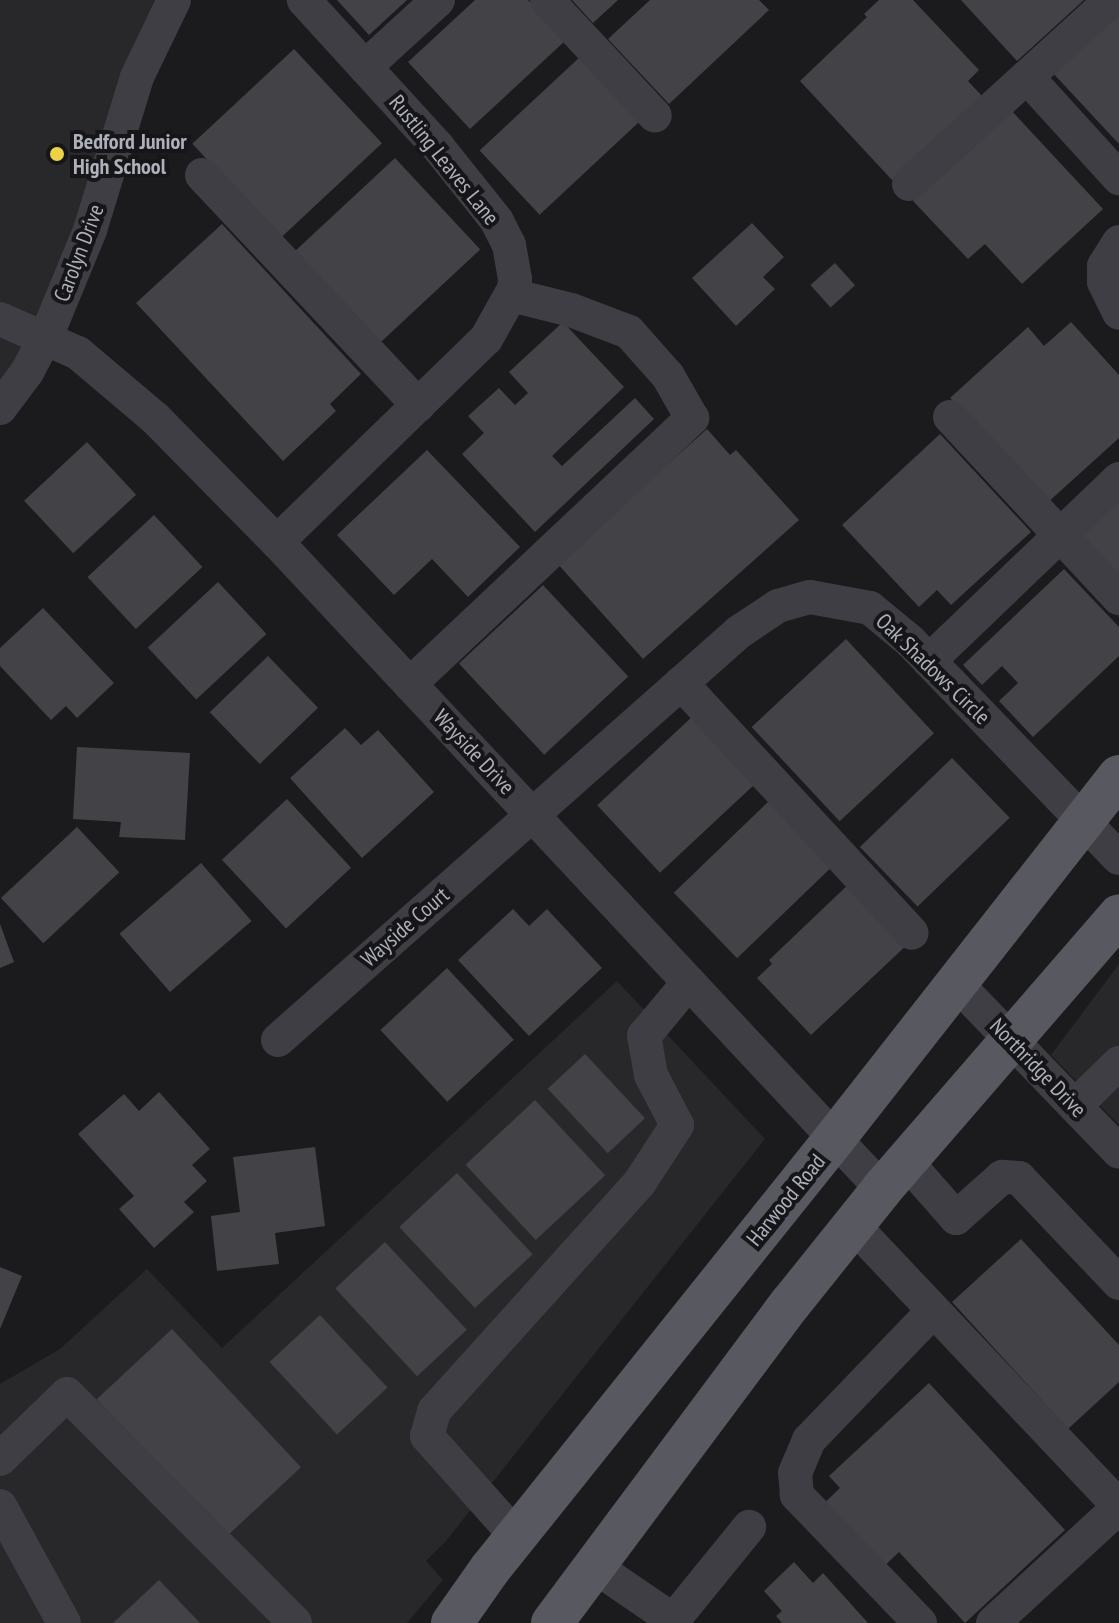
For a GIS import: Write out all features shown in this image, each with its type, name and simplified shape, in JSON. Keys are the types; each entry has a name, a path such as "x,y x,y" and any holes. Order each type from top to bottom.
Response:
{"main road":[{"name":"Harwood Road","path":"452,1623 516,1536 835,1138 1119,776"},
{"path":"552,1623 853,1225 1119,915"}],"street":[{"name":"Carolyn Drive","path":"0,408 27,372 46,337 90,230 137,77 174,0"},
{"name":"Rustling Leaves Lane","path":"277,542 486,339 511,295 515,279 509,245 497,221 438,147 304,0"},
{"path":"365,67 438,0"},
{"path":"547,0 655,116"},
{"path":"909,184 1111,0"},
{"path":"1027,77 1119,178"},
{"path":"202,175 418,405"},
{"path":"1119,242 1104,266 1104,282 1119,313"},
{"path":"410,684 692,418 668,376 629,332 571,310 511,295"},
{"name":"Wayside Drive","path":"0,319 78,353 155,418 277,542 835,1138 956,1218 1002,1177 1019,1178 1119,1283"},
{"path":"950,417 1119,598"},
{"path":"929,661 1119,479"},
{"name":"Oak Shadows Circle","path":"533,815 739,632 778,606 810,597 870,608 929,661 1119,858"},
{"path":"681,683 912,933"},
{"name":"Wayside Court","path":"278,1040 533,815"},
{"path":"516,1536 427,1436 434,1411 640,1182 677,1125 651,1075 644,1036 689,982"},
{"name":"Northridge Drive","path":"957,984 1119,1152"},
{"path":"1075,1106 1114,1078"},
{"path":"853,1225 1119,1506 993,1623"},
{"path":"920,1623 797,1495 795,1473 809,1440 933,1311"},
{"path":"0,1459 67,1394 295,1623"},
{"path":"0,1506 64,1623"},
{"path":"594,1566 672,1622 749,1527"}],"shaded area":[{"name":"Bedford Junior High School","path":"0,0 174,0 0,408"},
{"path":"1119,964 1119,1125 1051,1055"},
{"path":"617,981 765,1139 446,1541 426,1561 443,1580 407,1623 0,1623 0,1384 60,1349 147,1269 222,1348"}],"building":[{"path":"337,0 407,0 369,35"},
{"path":"475,0 528,0 566,40 470,129 408,62"},
{"path":"572,0 618,0 593,23"},
{"path":"650,0 759,0 769,10 669,104 608,39"},
{"path":"879,0 913,0 979,70 968,81 982,96 892,180 800,81 867,17 864,14"},
{"path":"961,0 1084,0 1017,61"},
{"path":"1119,8 1119,144 1051,71"},
{"path":"294,49 382,143 280,238 192,144"},
{"path":"582,55 642,119 540,215 480,150"},
{"path":"1010,109 1103,209 1022,284 985,244 968,259 913,201"},
{"path":"395,158 480,249 379,344 294,252"},
{"path":"752,223 784,257 763,277 775,289 736,326 692,278"},
{"path":"222,224 361,374 330,404 336,411 283,461 136,303"},
{"path":"835,263 855,285 831,307 810,285"},
{"path":"563,322 624,387 552,456 562,466 635,398 654,419 535,532 462,454 484,433 468,416 499,388 515,405 528,393 509,372"},
{"path":"1071,322 1119,375 1119,438 1046,504 950,398 1028,327 1044,346"},
{"path":"707,429 730,455 736,450 799,520 643,659 557,563"},
{"path":"940,434 1031,532 951,605 937,590 919,607 842,525"},
{"path":"87,442 136,495 73,553 24,501"},
{"path":"427,450 520,547 468,597 432,559 394,595 337,535"},
{"path":"1119,495 1119,579 1077,534"},
{"path":"154,515 202,567 136,629 87,577"},
{"path":"1064,569 1119,627 1119,656 1033,737 999,701 1018,683 1002,666 982,685 963,665"},
{"path":"218,582 266,634 196,699 148,647"},
{"path":"543,585 628,676 544,755 459,663"},
{"path":"43,608 114,683 77,718 66,706 51,720 0,666 0,648"},
{"path":"846,639 934,733 840,821 752,727"},
{"path":"268,656 318,708 260,764 210,712"},
{"path":"693,716 756,783 660,873 597,805"},
{"path":"345,728 361,745 378,730 434,792 362,858 290,778"},
{"path":"77,747 190,753 185,840 119,837 121,822 73,819"},
{"path":"952,758 1010,818 918,907 860,847"},
{"path":"287,799 351,868 286,928 222,860"},
{"path":"771,799 834,864 737,958 674,893"},
{"path":"77,827 119,872 43,943 1,898"},
{"path":"201,863 252,921 170,992 119,934"},
{"path":"852,881 910,942 811,1035 757,978 772,964 769,960"},
{"path":"513,909 529,926 547,909 602,968 529,1036 458,960"},
{"path":"0,924 14,962 0,968"},
{"path":"447,968 514,1040 447,1102 380,1030"},
{"path":"585,1054 645,1118 608,1153 548,1089"},
{"path":"159,1092 210,1149 192,1165 207,1181 184,1202 194,1212 154,1248 119,1209 134,1196 78,1134 124,1094 139,1111"},
{"path":"535,1100 605,1175 536,1240 466,1165"},
{"path":"315,1147 325,1226 275,1233 279,1264 217,1271 211,1216 240,1212 233,1157"},
{"path":"457,1173 533,1254 475,1308 399,1227"},
{"path":"1021,1239 1119,1345 1119,1382 1068,1429 952,1302"},
{"path":"385,1242 467,1330 417,1376 335,1288"},
{"path":"0,1267 22,1276 0,1329"},
{"path":"320,1315 388,1387 337,1434 270,1362"},
{"path":"172,1329 301,1467 226,1537 97,1399"},
{"path":"929,1383 1065,1530 965,1623 899,1552 876,1574 817,1510 840,1488 829,1476"},
{"path":"794,1562 813,1583 823,1573 868,1623 782,1623 776,1616 782,1611 764,1591"},
{"path":"159,1580 200,1623 113,1623"}],"place":[{"name":"Bedford Junior High School","path":"57,154"}]}
